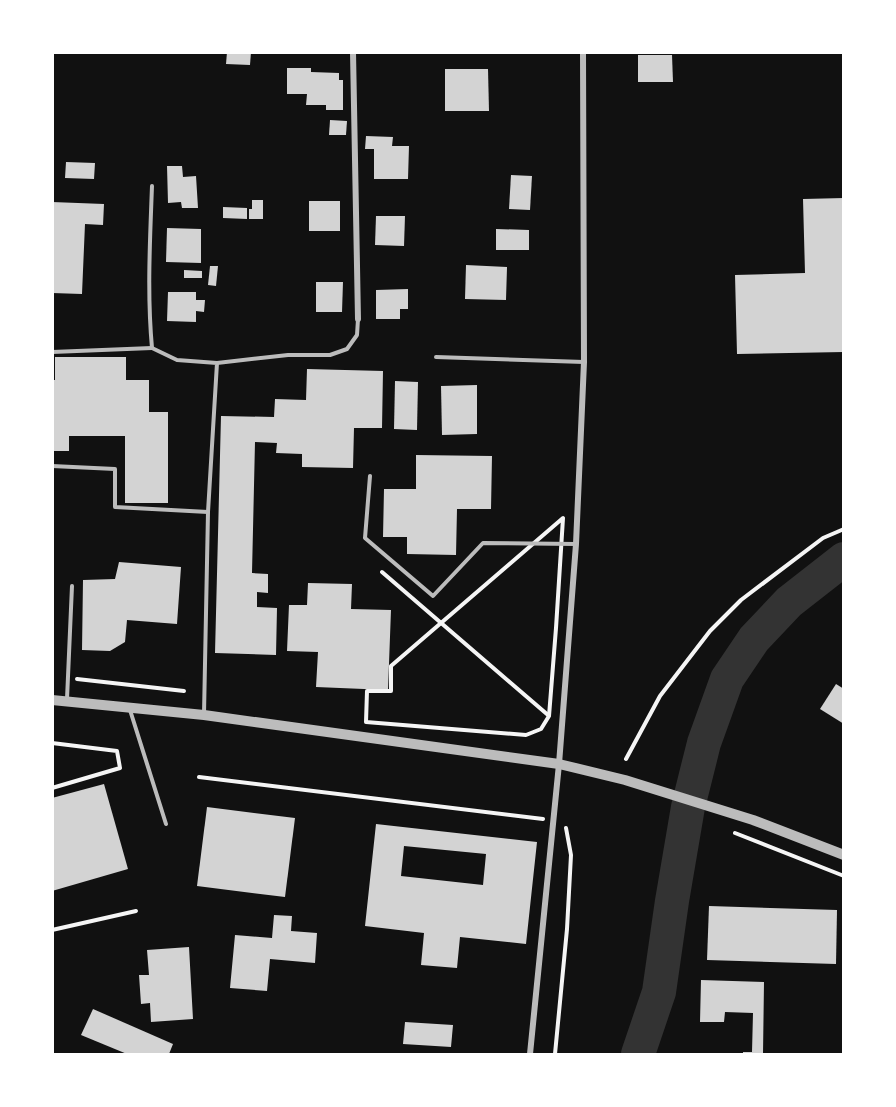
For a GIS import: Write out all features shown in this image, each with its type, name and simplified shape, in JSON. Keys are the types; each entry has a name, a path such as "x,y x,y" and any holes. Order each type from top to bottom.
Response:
{"street":[{"path":"353,52 358,319"},
{"path":"530,1054 553,820 576,544 584,362 583,52"},
{"path":"52,700 204,715 558,764 625,780 753,820 843,855"}],"lane":[{"path":"152,186 149,267 152,348"},
{"path":"52,352 152,348 177,360 217,363 288,355 330,355 347,349 357,335 358,319"},
{"path":"436,357 584,362"},
{"path":"204,715 208,512 217,363"},
{"path":"52,466 115,469 115,507 208,512"},
{"path":"370,476 365,538 434,596 483,543 576,544"},
{"path":"67,701 72,586"},
{"path":"130,708 166,824"}],"path":[{"path":"382,572 441,622 549,716 541,729 526,735 366,722 367,691 391,691 391,666 441,622 563,518"},
{"path":"626,759 660,696 710,631 741,600 824,538 843,529"},
{"path":"68,678 184,691"},
{"path":"52,743 117,751 120,768 52,788"},
{"path":"199,777 553,820"},
{"path":"555,1054 571,866 565,823"},
{"path":"735,833 843,876"},
{"path":"52,930 136,912"}],"building":[{"path":"227,52 251,52 250,65 226,64"},
{"path":"638,55 672,55 673,82 638,82"},
{"path":"287,68 311,68 311,72 339,73 339,80 343,80 343,110 326,110 326,105 306,105 307,94 287,94"},
{"path":"445,69 488,69 489,111 445,111"},
{"path":"330,120 347,121 346,135 329,135"},
{"path":"366,136 393,137 392,146 409,146 408,179 374,179 374,149 365,149"},
{"path":"66,162 95,163 94,179 65,178"},
{"path":"167,166 182,166 183,177 196,176 198,208 182,208 181,202 168,203"},
{"path":"511,175 532,176 530,210 509,209"},
{"path":"844,198 844,352 737,354 735,275 805,273 803,199"},
{"path":"252,200 263,200 263,219 249,219"},
{"path":"309,201 340,201 340,231 309,231"},
{"path":"52,202 104,204 103,225 85,224 82,294 52,293"},
{"path":"223,207 247,208 247,219 223,218"},
{"path":"376,216 405,216 404,246 375,245"},
{"path":"167,228 201,229 201,263 166,262"},
{"path":"496,229 529,230 529,250 496,250"},
{"path":"466,265 507,267 506,300 465,299"},
{"path":"210,266 218,266 216,286 208,285"},
{"path":"184,270 202,271 202,278 184,278"},
{"path":"316,282 343,282 342,312 316,312"},
{"path":"408,289 408,309 400,309 400,319 376,319 376,290"},
{"path":"168,292 196,292 196,300 205,300 204,312 196,311 196,322 167,321"},
{"path":"55,357 126,357 126,380 149,380 149,412 168,412 168,503 125,503 125,436 69,436 69,451 52,451 52,380 55,380"},
{"path":"307,369 383,371 382,428 354,428 353,468 302,467 302,454 276,453 277,443 255,442 252,573 268,574 268,593 257,592 257,607 277,608 276,655 215,653 221,416 274,417 275,399 306,400"},
{"path":"395,381 418,382 417,430 394,429"},
{"path":"477,385 477,434 442,435 441,386"},
{"path":"416,455 492,456 491,509 457,509 456,555 407,554 407,537 383,537 384,489 416,489"},
{"path":"119,562 181,567 177,624 127,620 125,642 110,651 82,650 83,580 115,579"},
{"path":"308,583 352,584 351,609 391,610 388,690 316,687 318,652 287,651 289,605 307,605"},
{"path":"836,684 844,689 844,724 820,709"},
{"path":"104,784 128,869 52,891 52,798"},
{"path":"207,807 295,818 285,897 197,886"},
{"path":"376,824 537,842 526,944 460,937 457,968 421,965 424,933 365,926","holes":["404,846 486,854 483,885 401,876"]},
{"path":"709,906 837,910 836,964 707,960"},
{"path":"274,915 292,916 291,931 317,933 315,963 270,959 267,991 230,988 235,935 272,938"},
{"path":"189,947 193,1019 151,1022 150,1003 141,1004 139,975 149,975 147,950"},
{"path":"701,980 764,982 763,1054 743,1054 743,1052 752,1052 753,1013 725,1012 724,1022 700,1022"},
{"path":"93,1009 173,1044 169,1054 127,1054 81,1035"},
{"path":"405,1022 453,1025 451,1047 403,1044"}],"waterway":[{"path":"638,1054 659,992 688,807 704,743 727,679 754,639 789,602 844,559"}]}
